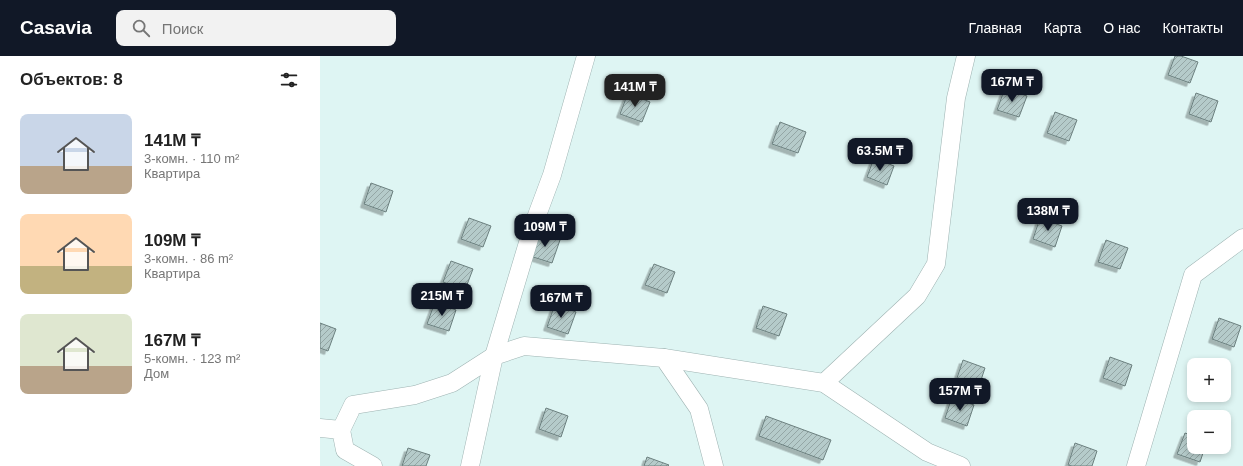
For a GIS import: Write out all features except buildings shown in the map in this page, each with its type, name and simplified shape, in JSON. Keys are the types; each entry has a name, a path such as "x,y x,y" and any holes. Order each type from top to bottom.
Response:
{"lane":[{"path":"470,466 494,356 533,226 552,175 586,56"},
{"path":"824,383 917,296 936,264 956,98 966,56"},
{"path":"1136,466 1193,275 1243,238"},
{"path":"373,466 345,450 341,430 353,405 415,395 452,383 494,356 524,346 664,358 824,383 927,452 961,466"},
{"path":"664,358 699,409 714,466"},
{"path":"320,428 341,430"}]}
